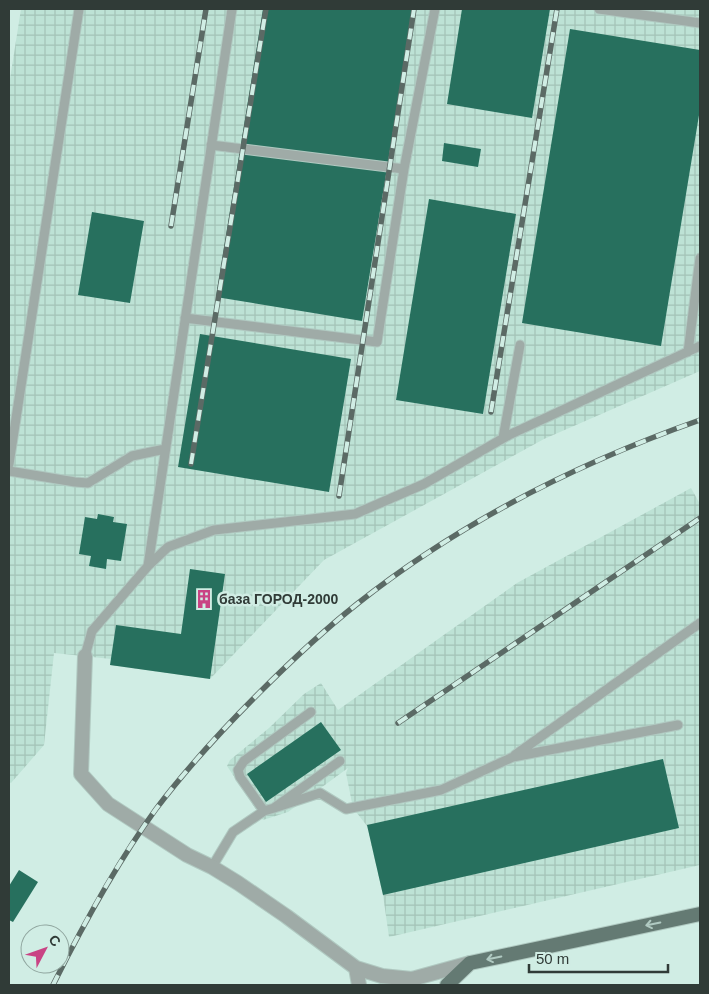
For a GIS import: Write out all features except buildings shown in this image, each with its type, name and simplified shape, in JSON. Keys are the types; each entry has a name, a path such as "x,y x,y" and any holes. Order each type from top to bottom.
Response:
{"main road":[{"path":"448,985 470,963 700,914"}],"street":[{"path":"85,656 81,774 108,804 187,855 212,867 286,916 356,968 382,976 412,979 470,963"},
{"path":"356,968 360,985"}],"lane":[{"path":"9,464 79,9"},
{"path":"148,566 232,9"},
{"path":"185,318 377,342 404,169 435,9"},
{"path":"598,9 700,23"},
{"path":"211,145 404,169"},
{"path":"688,352 700,258"},
{"path":"503,438 520,345"},
{"path":"85,656 92,631 148,566 168,547 214,530 355,514 424,484 503,438 700,346"},
{"path":"9,471 88,483 132,456 165,449"},
{"path":"212,867 233,832 264,811 320,793 346,809 440,790 513,757 700,623"},
{"path":"264,811 240,777 238,770 240,765 311,712"},
{"path":"513,757 678,725"},
{"path":"274,808 340,761"}],"shaded area":[{"path":"21,9 700,9 700,371 544,439 324,560 210,679 110,665 111,659 54,653 44,745 11,783 9,782 9,85"},
{"path":"691,488 700,504 700,865 389,937 383,895 367,826 353,808 346,773 348,768 288,812 263,820 227,766 230,760 269,728 304,694 321,683 338,710 517,583"}],"railway":[{"path":"171,226 206,9"},
{"path":"191,464 266,9"},
{"path":"339,496 414,9"},
{"path":"491,412 557,9"},
{"path":"53,985 101,895 127,851 156,809 192,764 232,721 332,625 357,604 436,547 521,498 609,456 700,420"},
{"path":"398,723 700,518"}],"place":[{"name":"база ГОРОД-2000","path":"204,599"}]}
